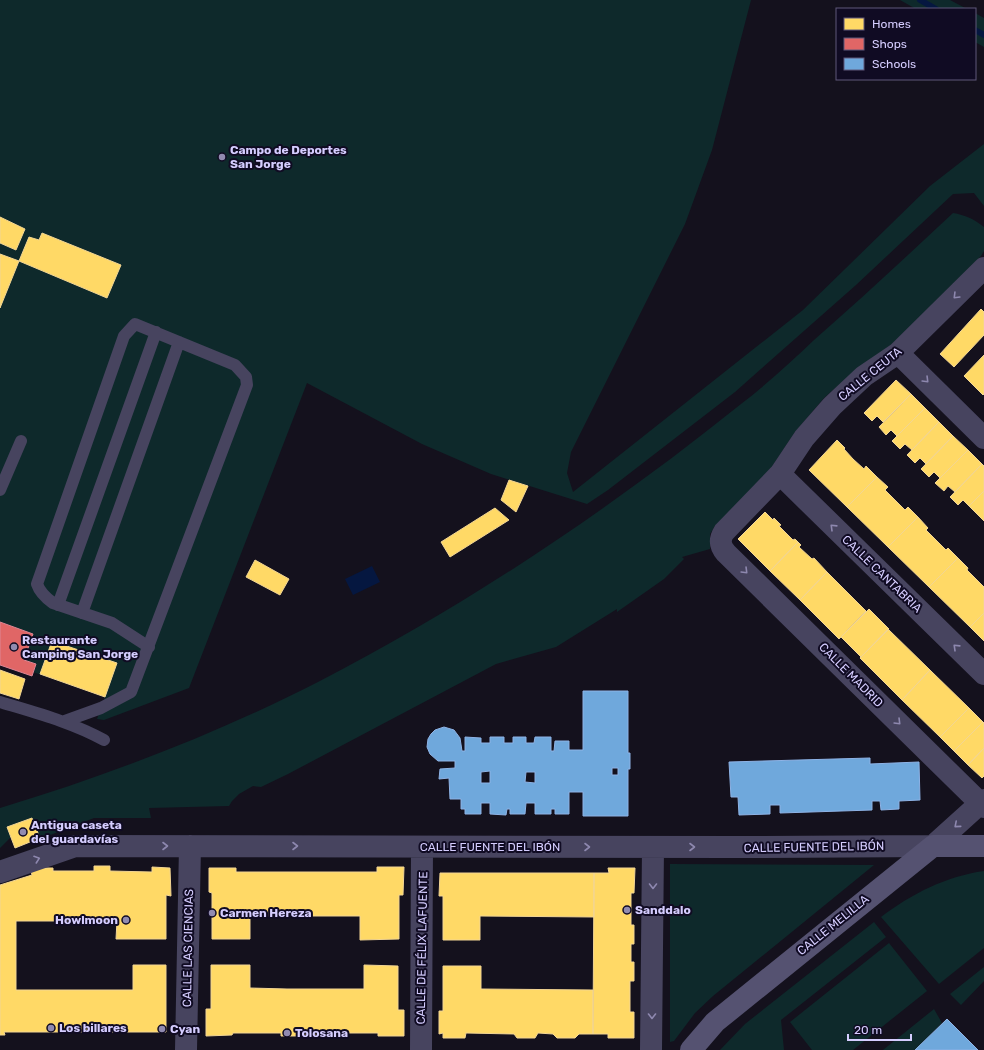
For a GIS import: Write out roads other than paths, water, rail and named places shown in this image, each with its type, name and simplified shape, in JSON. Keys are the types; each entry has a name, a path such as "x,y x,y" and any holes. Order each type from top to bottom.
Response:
{"street":[{"name":"CALLE CEUTA","path":"720,542 724,532 780,474 804,438 832,406 864,376 898,353 984,268"},
{"path":"898,353 984,438"},
{"name":"CALLE CANTABRIA","path":"780,474 984,674"},
{"name":"CALLE MADRID","path":"720,542 726,553 983,803"},
{"name":"CALLE MELILLA","path":"690,1050 714,1022 983,803"},
{"name":"CALLE FUENTE DEL IBÓN","path":"0,872 75,846 984,846"},
{"name":"CALLE LAS CIENCIAS","path":"186,1050 190,846"},
{"name":"CALLE DE FÉLIX LAFUENTE","path":"421,1050 422,847"},
{"path":"652,1050 653,847"}],"lane":[{"path":"65,721 101,708 131,692 149,647 247,385 246,377 235,365 135,324 124,336 37,584 45,597 58,605 112,623 149,647"},
{"path":"58,605 156,332"},
{"path":"82,613 179,342"},
{"path":"0,490 21,441"},
{"path":"0,702 65,721 104,740"}],"water":[{"path":"372,566 380,582 353,595 345,579"}],"waterway":[{"path":"920,0 934,8"},
{"path":"976,31 984,35"}],"place":[{"name":"Campo de Deportes San Jorge","path":"222,157"},
{"name":"Restaurante Camping San Jorge","path":"14,647"},
{"name":"Antigua caseta del guardavías","path":"23,832"},
{"name":"Sanddalo","path":"627,910"},
{"name":"Carmen Hereza","path":"212,913"},
{"name":"Howlmoon","path":"126,920"},
{"name":"Los billares","path":"51,1028"},
{"name":"Cyan","path":"162,1029"},
{"name":"Tolosana","path":"287,1033"}]}
